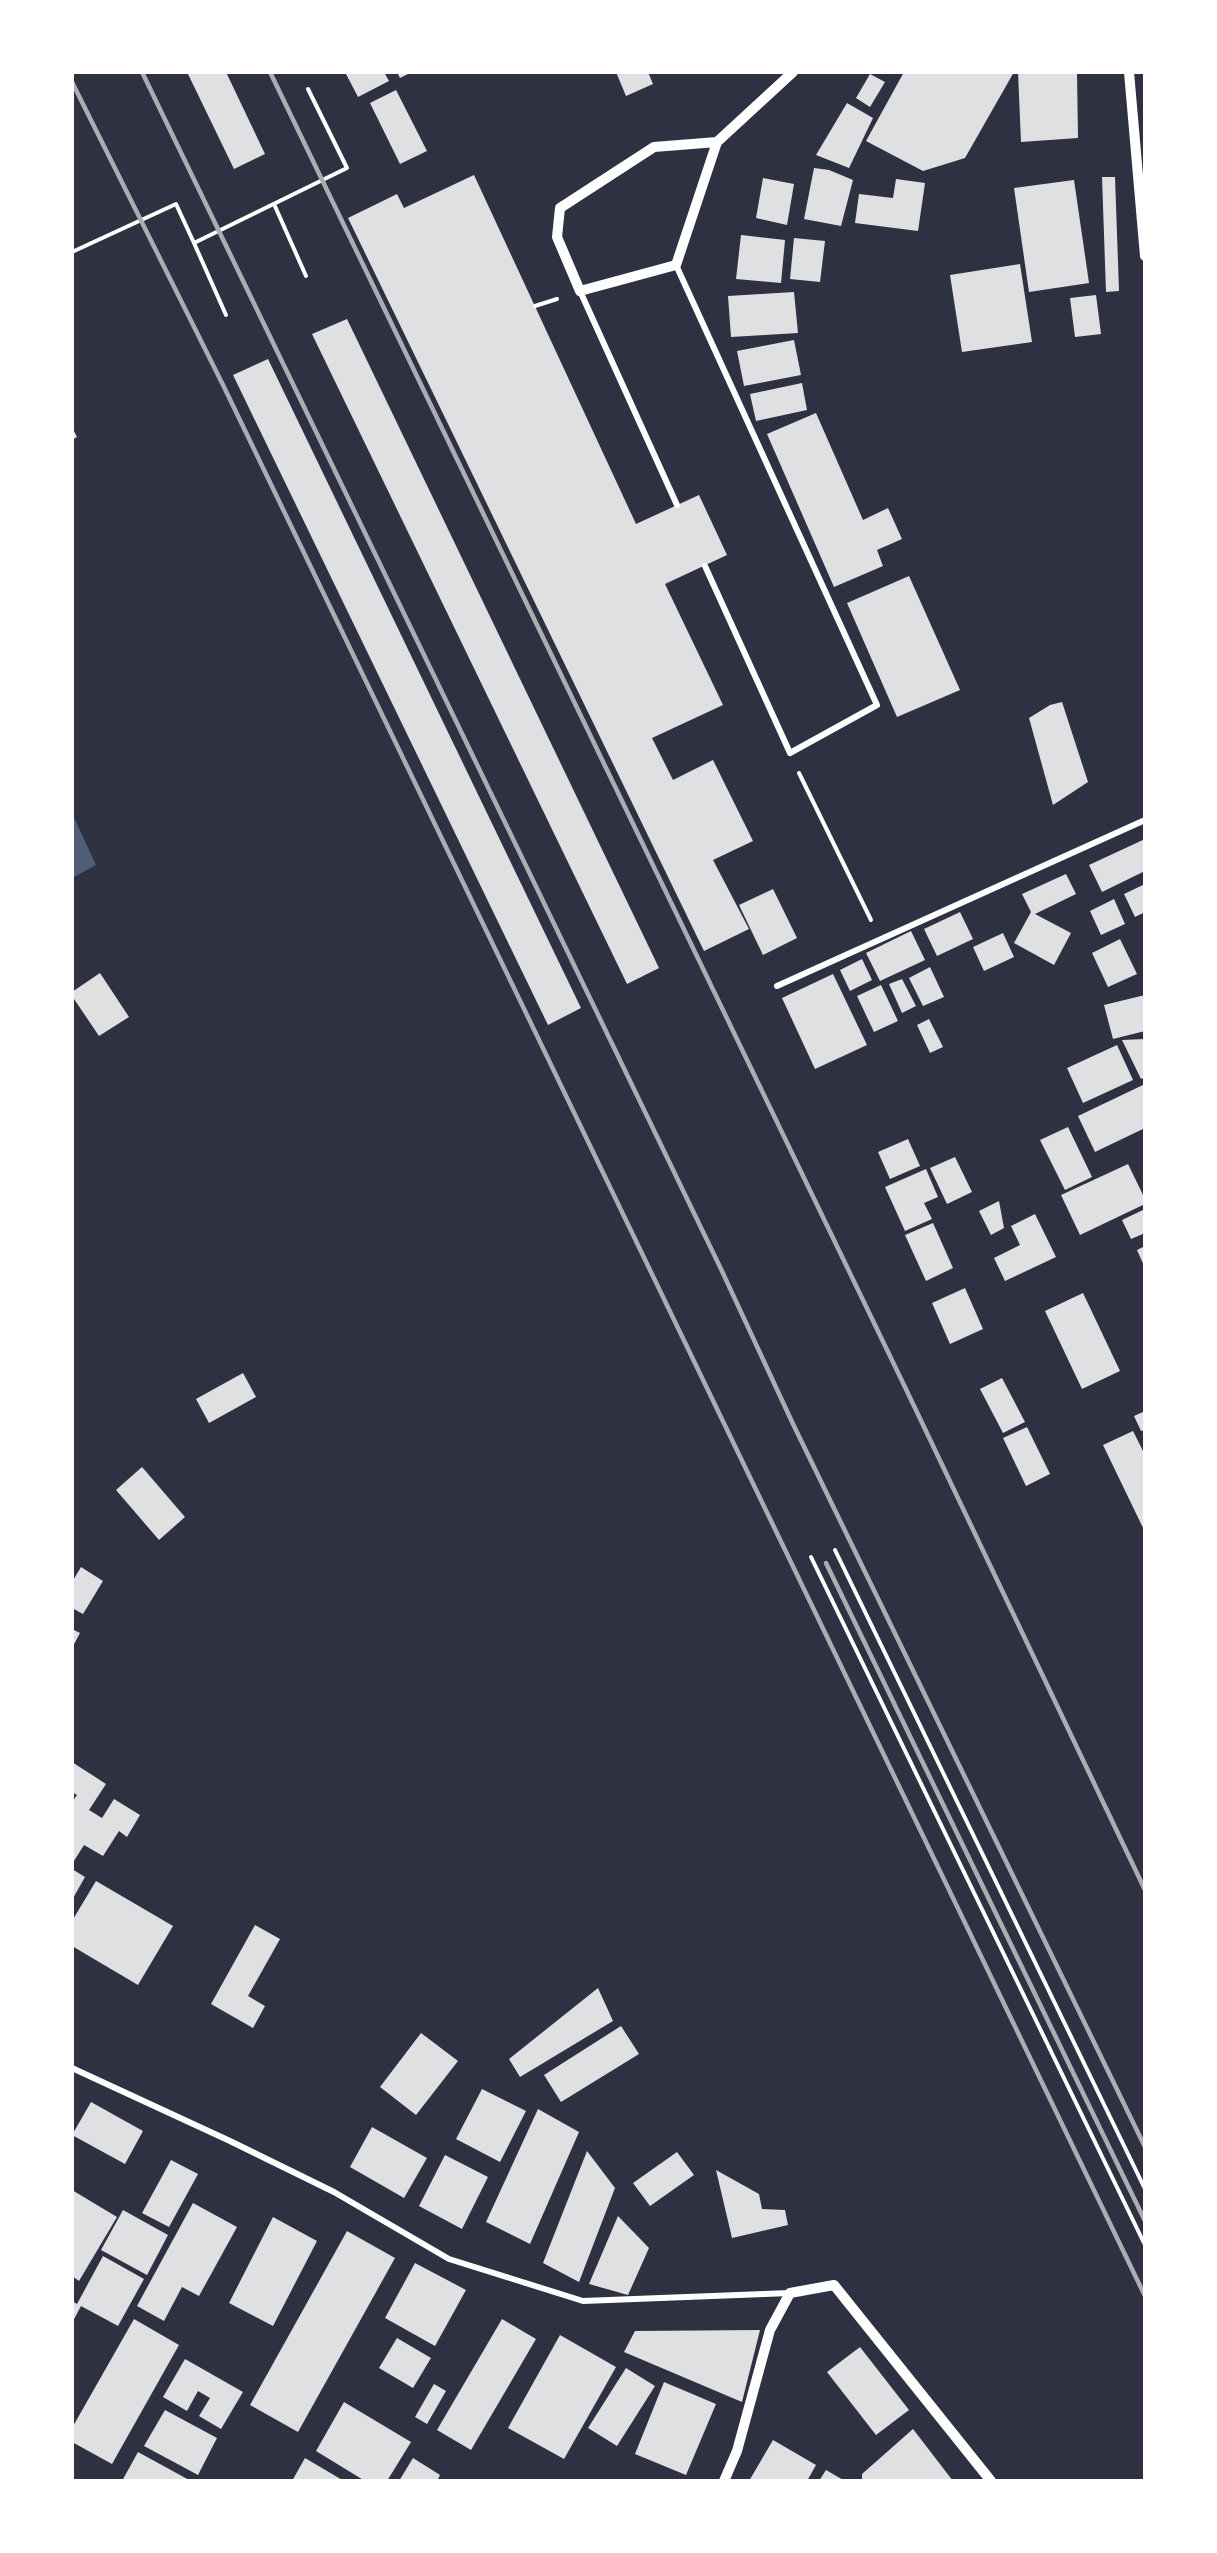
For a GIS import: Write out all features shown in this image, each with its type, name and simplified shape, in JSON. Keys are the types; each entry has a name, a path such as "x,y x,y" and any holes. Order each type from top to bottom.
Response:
{"street":[{"path":"705,566 790,753 878,705 676,265 717,142 793,72"},
{"path":"1129,72 1145,256"},
{"path":"677,505 556,237 560,208 654,147 717,142"},
{"path":"580,291 676,265"},
{"path":"777,986 1145,820"},
{"path":"72,2068 334,2192 449,2259 572,2298 583,2301 790,2293 834,2285 991,2481"},
{"path":"724,2481 737,2451 770,2330 790,2293"}],"path":[{"path":"194,243 347,168 308,89"},
{"path":"72,252 176,204 226,315"},
{"path":"274,204 306,276"},
{"path":"790,753 880,939"},
{"path":"835,1550 1145,2189"},
{"path":"811,1557 1145,2245"}],"water":[{"path":"72,813 96,865 72,878"}],"building":[{"path":"187,72 226,72 265,154 234,169"},
{"path":"345,72 384,72 389,81 358,97"},
{"path":"397,72 412,72 400,78"},
{"path":"616,72 648,72 653,84 626,96"},
{"path":"904,72 1014,72 965,158 923,171 866,141"},
{"path":"1018,72 1077,72 1078,138 1021,142"},
{"path":"870,74 885,82 870,107 856,98"},
{"path":"396,90 427,151 400,164 370,103"},
{"path":"847,103 873,118 849,168 816,155"},
{"path":"814,168 829,170 853,180 841,226 804,219"},
{"path":"474,175 636,524 699,495 727,555 665,584 723,705 652,738 673,780 713,760 753,841 713,860 749,929 704,951 348,218 397,194 404,208"},
{"path":"1102,177 1115,177 1119,291 1106,292"},
{"path":"763,178 794,184 787,225 756,218"},
{"path":"896,179 925,183 918,231 855,223 859,194 893,198"},
{"path":"1074,180 1089,283 1029,292 1014,188"},
{"path":"741,235 785,240 781,283 736,279"},
{"path":"794,238 825,241 820,282 790,279"},
{"path":"1020,264 1032,342 962,352 950,275"},
{"path":"794,292 798,333 731,337 728,296"},
{"path":"1096,295 1101,334 1075,337 1070,298"},
{"path":"347,319 659,968 627,984 312,334"},
{"path":"794,340 801,375 744,386 737,351"},
{"path":"268,359 581,1008 548,1025 233,375"},
{"path":"802,383 807,410 756,421 750,394"},
{"path":"816,413 863,520 888,508 902,539 877,550 883,566 834,587 767,434"},
{"path":"72,427 77,437 72,440"},
{"path":"909,576 960,690 897,717 847,603"},
{"path":"1062,702 1088,782 1053,805 1029,718 1050,705"},
{"path":"1145,839 1145,871 1102,892 1089,865"},
{"path":"1066,874 1076,894 1035,914 1071,933 1054,965 1014,943 1031,912 1022,894"},
{"path":"1145,884 1145,912 1135,917 1124,894"},
{"path":"773,889 797,938 763,955 739,905"},
{"path":"1114,899 1125,924 1101,935 1090,911"},
{"path":"960,912 973,939 937,956 924,929"},
{"path":"911,931 925,960 880,981 866,953"},
{"path":"1003,933 1014,957 984,971 973,947"},
{"path":"1120,939 1137,974 1108,987 1092,953"},
{"path":"862,959 872,980 850,991 840,970"},
{"path":"930,967 944,997 923,1006 909,978"},
{"path":"100,973 129,1017 99,1036 72,996 72,992"},
{"path":"833,974 867,1045 815,1069 782,998"},
{"path":"902,979 916,1006 902,1013 889,984"},
{"path":"881,985 898,1021 874,1032 857,996"},
{"path":"1145,995 1145,1031 1113,1039 1104,1005"},
{"path":"929,1019 943,1047 930,1053 917,1025"},
{"path":"1145,1039 1145,1077 1141,1079 1122,1040"},
{"path":"1117,1045 1133,1080 1083,1103 1067,1068"},
{"path":"1145,1084 1145,1128 1095,1152 1078,1116"},
{"path":"1068,1127 1092,1177 1065,1190 1040,1140"},
{"path":"908,1139 920,1166 890,1179 878,1152"},
{"path":"955,1157 972,1192 947,1204 930,1168"},
{"path":"1128,1164 1145,1199 1145,1204 1080,1235 1061,1195"},
{"path":"926,1169 938,1197 924,1203 932,1219 905,1231 885,1187"},
{"path":"999,1201 1004,1228 991,1235 979,1211"},
{"path":"1145,1209 1145,1233 1131,1239 1122,1220"},
{"path":"1035,1214 1056,1257 1005,1281 994,1258 1020,1245 1011,1226"},
{"path":"933,1223 953,1268 926,1281 905,1235"},
{"path":"1145,1246 1145,1268 1137,1250"},
{"path":"965,1288 983,1329 950,1344 932,1303"},
{"path":"1083,1293 1120,1371 1082,1389 1045,1311"},
{"path":"243,1373 256,1397 209,1423 196,1399"},
{"path":"1002,1378 1025,1422 1003,1433 980,1389"},
{"path":"1145,1411 1145,1430 1141,1431 1134,1416"},
{"path":"1027,1427 1050,1474 1026,1486 1003,1438"},
{"path":"1133,1431 1145,1455 1145,1532 1103,1445"},
{"path":"142,1467 185,1517 159,1540 116,1490"},
{"path":"81,1567 103,1581 83,1614 72,1608 72,1582"},
{"path":"72,1629 80,1633 72,1648"},
{"path":"72,1762 106,1784 89,1810 102,1818 114,1799 140,1815 127,1837 119,1831 103,1856 84,1845 72,1864 72,1802 77,1795 72,1792"},
{"path":"72,1869 85,1877 72,1900"},
{"path":"96,1881 173,1926 138,1985 72,1946 72,1921"},
{"path":"255,1925 280,1939 248,1996 265,2006 253,2028 211,2004"},
{"path":"598,1988 613,2021 520,2077 509,2059"},
{"path":"621,2026 639,2054 561,2102 544,2075"},
{"path":"421,2033 458,2061 416,2115 380,2087"},
{"path":"482,2089 526,2111 500,2162 456,2139"},
{"path":"91,2102 143,2131 125,2164 72,2135"},
{"path":"538,2109 579,2132 530,2244 486,2222"},
{"path":"372,2127 427,2158 404,2198 350,2167"},
{"path":"587,2151 615,2188 579,2282 543,2263"},
{"path":"677,2152 694,2175 650,2206 633,2183"},
{"path":"445,2155 488,2177 462,2229 419,2206"},
{"path":"171,2160 198,2174 169,2227 142,2213"},
{"path":"716,2170 759,2194 762,2209 785,2210 788,2225 732,2238"},
{"path":"72,2190 117,2217 79,2281 72,2276"},
{"path":"193,2203 237,2227 199,2296 182,2287 164,2321 137,2306"},
{"path":"123,2210 168,2235 147,2275 101,2250"},
{"path":"618,2216 649,2248 628,2295 589,2284"},
{"path":"273,2217 317,2241 273,2326 229,2303"},
{"path":"347,2231 395,2258 298,2432 250,2405"},
{"path":"103,2256 144,2279 118,2326 81,2306 72,2323 72,2301 77,2304"},
{"path":"415,2263 466,2290 435,2346 385,2318"},
{"path":"134,2319 179,2345 112,2464 72,2442 72,2428"},
{"path":"502,2319 536,2339 471,2450 437,2430"},
{"path":"760,2330 742,2402 624,2352 635,2331"},
{"path":"560,2335 616,2367 564,2459 508,2428"},
{"path":"397,2338 431,2358 413,2388 379,2368"},
{"path":"860,2347 909,2410 876,2435 827,2372"},
{"path":"185,2359 243,2392 221,2429 199,2416 210,2398 198,2391 187,2411 163,2397"},
{"path":"626,2368 655,2386 617,2446 588,2428"},
{"path":"664,2382 716,2404 686,2475 635,2454"},
{"path":"434,2384 446,2391 427,2424 415,2417"},
{"path":"344,2402 411,2442 387,2481 365,2481 316,2451"},
{"path":"165,2410 217,2438 198,2475 144,2446"},
{"path":"913,2429 953,2481 862,2481 862,2474"},
{"path":"773,2440 816,2465 807,2481 749,2481"},
{"path":"138,2452 191,2481 122,2481"},
{"path":"305,2458 344,2481 292,2481"},
{"path":"413,2458 440,2475 437,2481 399,2481"},
{"path":"826,2470 845,2481 819,2481"}],"railway":[{"path":"142,72 721,1269 793,1424 1145,2147"},
{"path":"270,72 904,1385 1145,1890"},
{"path":"72,82 224,387 1145,2296"},
{"path":"826,1563 1145,2221"}]}
